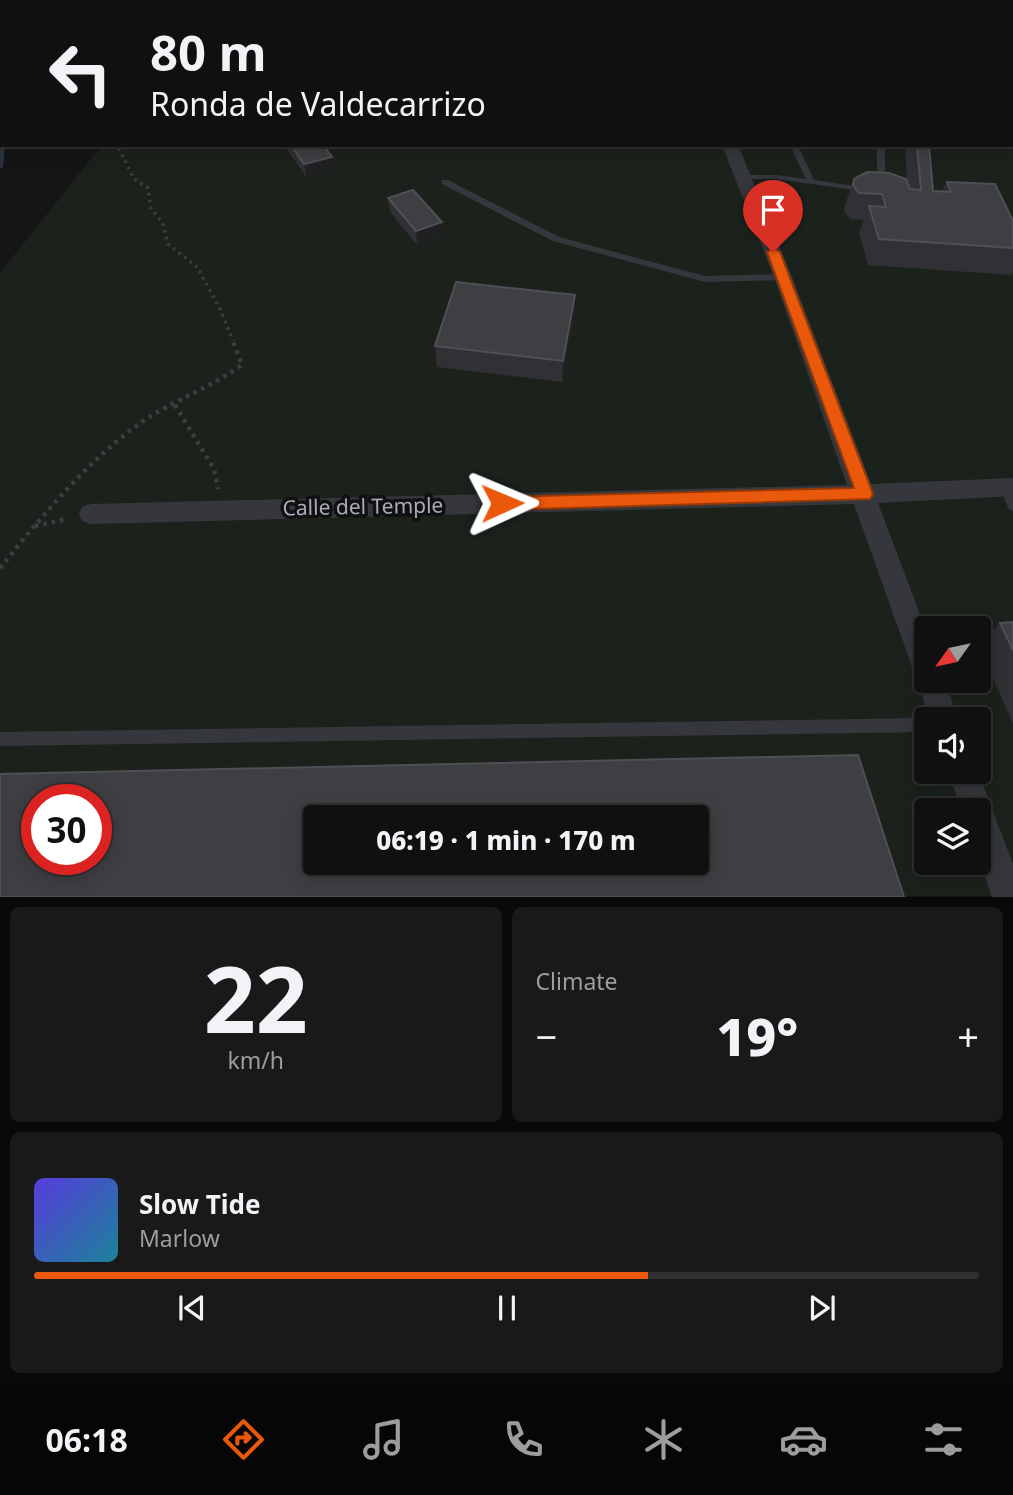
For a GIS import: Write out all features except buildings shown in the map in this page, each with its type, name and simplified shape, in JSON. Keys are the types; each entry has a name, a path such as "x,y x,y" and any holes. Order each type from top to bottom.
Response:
{"street":[{"path":"731,147 783,276 914,634"},
{"name":"Calle del Temple","path":"91,514 864,494 1010,493"},
{"path":"991,847 1009,897"}],"lane":[{"path":"795,147 811,182"},
{"path":"881,147 881,192"},
{"path":"743,177 776,177 895,193"},
{"path":"445,182 556,239 705,279 783,276"},
{"path":"0,740 914,725"}],"path":[{"path":"0,568 83,471 145,421 219,383 242,365 208,285 198,268 168,244 163,223 150,209 148,188 134,179 119,147"},
{"path":"175,405 214,468 222,511"},
{"path":"34,526 91,514"}],"shaded area":[{"path":"100,147 1013,147 1013,896 0,896 0,273"}],"waterway":[{"path":"0,167 2,147"}],"route":[{"path":"502,503 864,494 773,252"}]}
